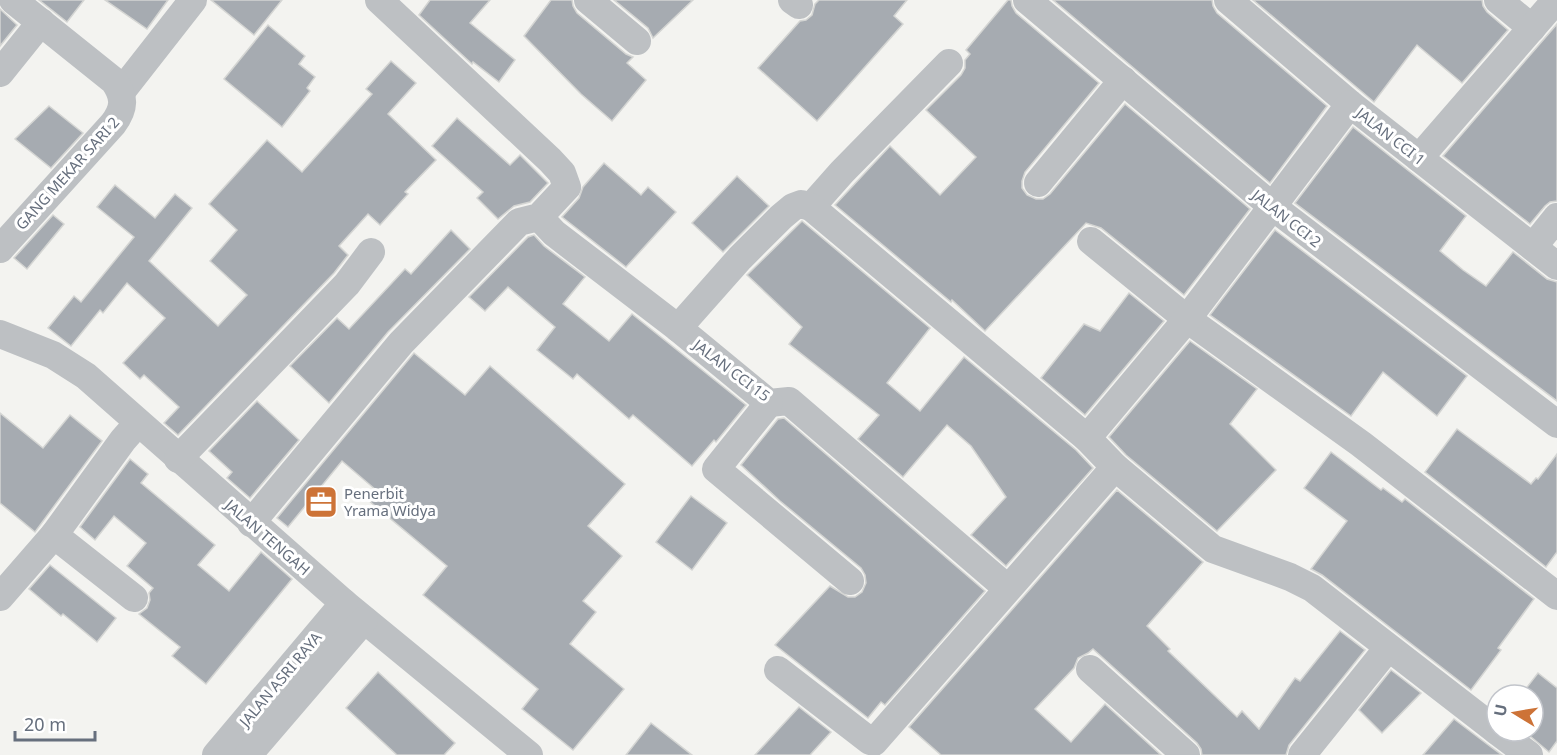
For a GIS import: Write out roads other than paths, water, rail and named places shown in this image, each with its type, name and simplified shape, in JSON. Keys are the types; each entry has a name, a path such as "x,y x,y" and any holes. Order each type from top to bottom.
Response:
{"street":[{"path":"13,0 114,81 121,92 193,0"},
{"path":"251,523 400,343 519,222 539,217 567,187 562,172 379,0"},
{"path":"588,0 636,41"},
{"name":"JALAN CCI 2","path":"1027,0 1273,207 1557,424"},
{"name":"JALAN CCI 1","path":"1228,0 1350,104 1557,266"},
{"path":"1498,0 1532,28"},
{"path":"1419,158 1557,0"},
{"path":"0,73 41,22"},
{"path":"811,207 842,172 949,63"},
{"path":"1038,183 1123,80"},
{"name":"GANG MEKAR SARI 2","path":"0,249 120,115 123,103 121,92"},
{"path":"1087,438 1187,319 1350,104"},
{"path":"678,328 740,258 781,217 793,207 801,204 811,207 1087,438 1115,467 1213,549 1290,577 1312,588 1485,722"},
{"name":"JALAN CCI 15","path":"539,217 554,233 678,328 769,403 789,401 1007,588"},
{"path":"1533,247 1557,217"},
{"path":"1091,241 1187,319 1362,444 1557,596"},
{"path":"178,459 346,284 371,252"},
{"name":"JALAN TENGAH","path":"0,334 53,355 86,376 251,523 529,755"},
{"path":"769,403 716,469 850,581"},
{"path":"0,597 54,536 123,440 138,423"},
{"path":"778,670 874,742 1115,467"},
{"path":"54,536 134,598"},
{"name":"JALAN ASRI RAYA","path":"216,755 354,611"},
{"name":"JALAN ASRI RAYA","path":"248,755 354,611"},
{"path":"1302,755 1388,648"},
{"path":"1089,669 1186,755"},
{"path":"1513,743 1529,755"}],"place":[{"name":"Penerbit Yrama Widya","path":"321,502"}]}
